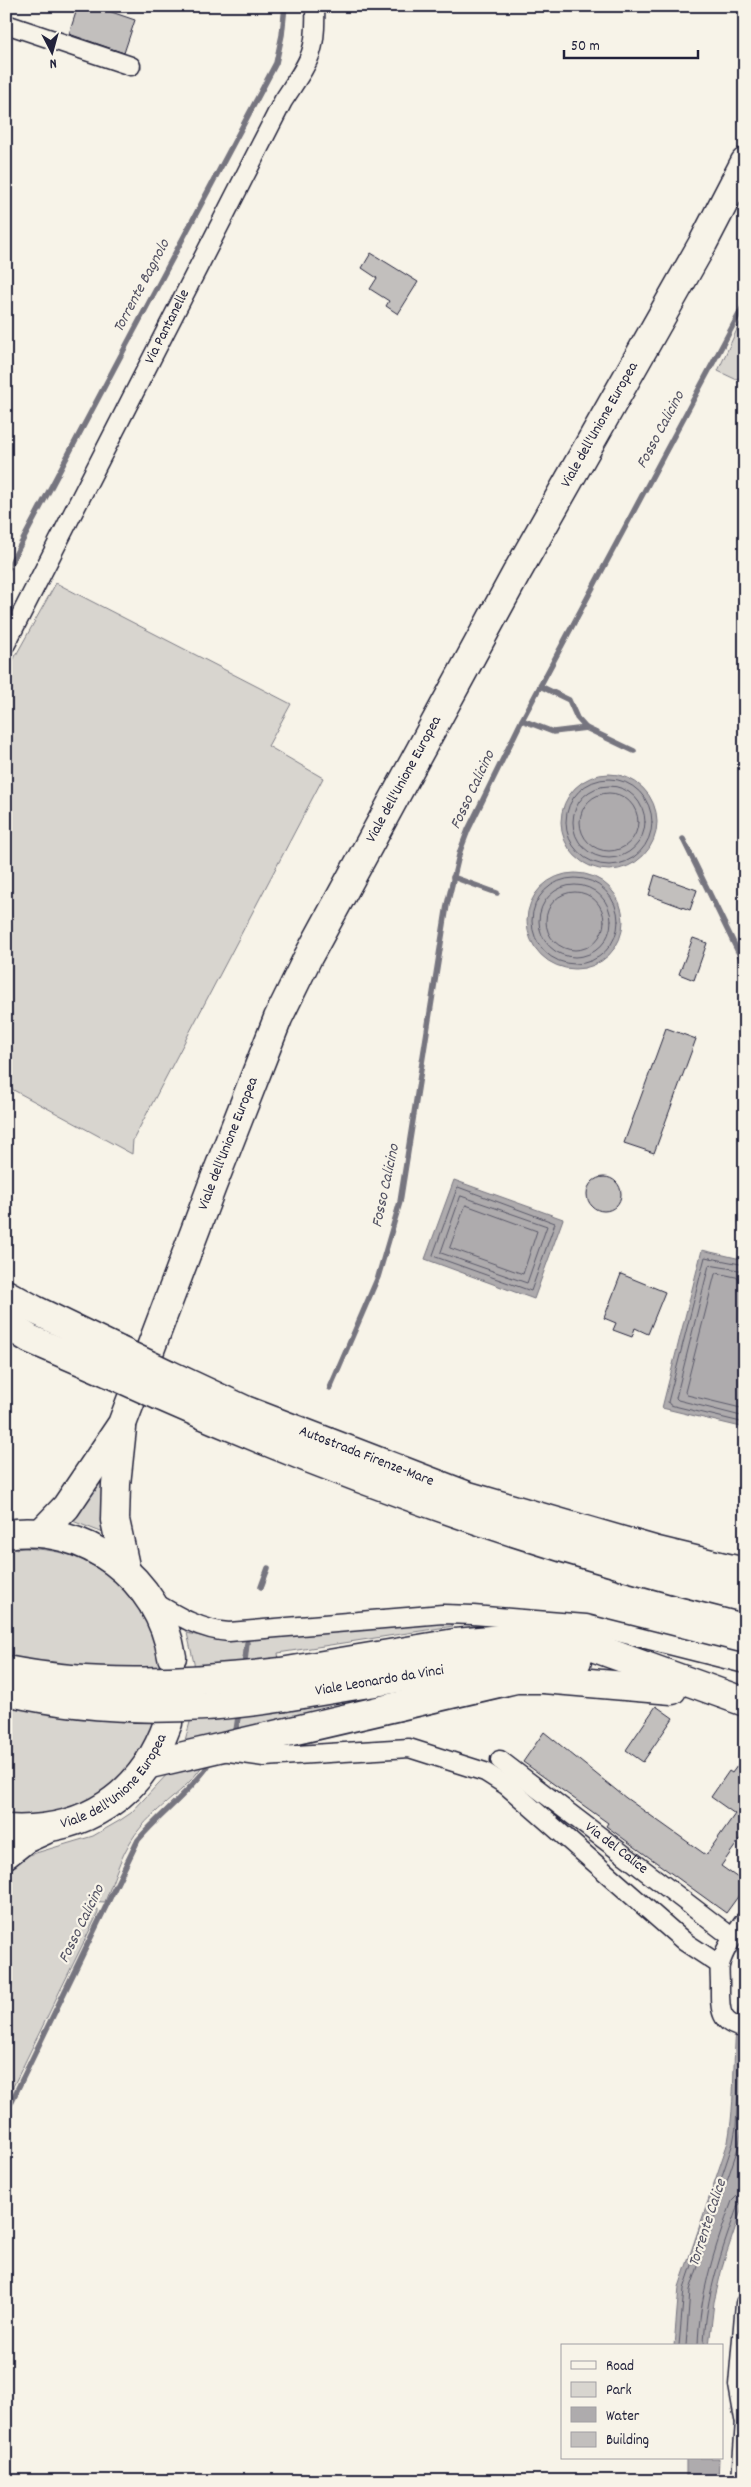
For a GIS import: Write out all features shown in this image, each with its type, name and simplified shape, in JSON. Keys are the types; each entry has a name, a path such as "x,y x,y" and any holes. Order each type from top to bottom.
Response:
{"main road":[{"name":"Viale dell'Unione Europea","path":"41,1533 66,1507 122,1424 278,1018 308,957 516,574 703,242 745,162"},
{"name":"Autostrada Firenze-Mare","path":"6,1294 35,1310 114,1362 164,1385 255,1439 418,1501 615,1563 745,1598"},
{"name":"Autostrada Firenze-Mare","path":"6,1324 30,1339 114,1362"},
{"name":"Autostrada Firenze-Mare","path":"164,1385 245,1410 468,1496 654,1550 745,1572"},
{"name":"Viale dell'Unione Europea","path":"122,1424 116,1484 115,1520 126,1571"},
{"name":"Viale dell'Unione Europea","path":"6,1534 41,1533 64,1537 86,1545 107,1556 126,1571 150,1600 162,1621 172,1657"},
{"path":"519,1620 587,1645"},
{"name":"Viale Leonardo da Vinci","path":"6,1691 61,1702 144,1709 206,1707 283,1685 482,1640 525,1637 587,1645 745,1702"},
{"name":"Viale Leonardo da Vinci","path":"6,1670 74,1679 133,1683 205,1681 283,1685 519,1658 561,1658 600,1665 745,1716"},
{"path":"150,1764 516,1679 543,1678 672,1690"},
{"name":"Viale dell'Unione Europea","path":"6,1854 25,1839 48,1828 87,1817 106,1807 137,1780 150,1764 162,1742 168,1723"},
{"name":"Viale dell'Unione Europea","path":"6,1829 48,1828"}],"street":[{"name":"Via Pantanelle","path":"6,644 283,101 312,57 316,30 315,6"},
{"path":"6,24 131,66"},
{"path":"150,1600 182,1618 205,1628 230,1632 443,1614 586,1624 745,1664"},
{"path":"209,1749 264,1757 398,1747 423,1751 485,1772 507,1786 685,1942 720,1965"},
{"name":"Via del Calice","path":"500,1760 732,1938"},
{"path":"740,2027 728,2022 722,2013 720,1965 732,1938 745,1920"},
{"path":"741,2481 744,2420 738,2385 745,2303"}],"green space":[{"path":"745,312 745,376 735,379 718,371"},
{"path":"56,583 291,704 268,746 323,778 133,1140 132,1154 6,1086 6,673"},
{"path":"103,1478 102,1531 101,1532 70,1520"},
{"path":"24,1548 69,1555 111,1578 140,1611 156,1649 160,1690 150,1731 129,1767 96,1796 52,1814 6,1815 6,1550"},
{"path":"450,1623 453,1626 278,1653 286,1707 455,1681 184,1744 195,1704 197,1676 187,1633 217,1640 237,1640"},
{"path":"206,1760 191,1780 135,1834 120,1862 105,1902 89,1901 89,1908 98,1909 98,1913 6,2101 6,1873 29,1855 93,1836 131,1813 171,1770"}],"water":[{"path":"609,774 627,778 643,788 653,804 657,822 653,840 643,856 627,866 609,870 591,866 575,856 565,840 561,822 565,804 575,788 591,778"},
{"path":"575,873 593,877 609,887 619,903 623,921 619,939 609,955 593,965 575,969 557,965 541,955 531,939 527,921 531,903 541,887 557,877"},
{"path":"454,1180 563,1219 534,1299 425,1259"},
{"path":"702,1250 745,1260 745,1428 662,1408"},
{"name":"Torrente Calice","path":"745,1980 745,2199 723,2264 714,2302 709,2344 674,2344 679,2287 728,2142 733,2101 735,2040 740,2000"},
{"path":"686,2460 719,2460 718,2481 686,2481"}],"building":[{"path":"78,6 94,6 135,20 124,53 69,34"},
{"path":"371,253 418,282 398,314 386,306 389,301 370,289 377,278 362,268"},
{"path":"655,875 697,890 690,910 649,895"},
{"path":"693,938 707,943 694,980 679,974"},
{"path":"666,1028 696,1039 654,1153 624,1143"},
{"path":"604,1177 611,1178 616,1182 620,1187 620,1201 616,1206 611,1210 604,1211 597,1210 592,1206 588,1201 587,1194 588,1187 592,1182 597,1178"},
{"path":"621,1274 665,1292 648,1334 635,1328 632,1337 613,1330 616,1323 604,1318"},
{"path":"656,1706 673,1718 643,1762 626,1750"},
{"path":"544,1732 626,1798 706,1855 735,1814 711,1797 729,1771 732,1773 745,1755 745,1832 721,1866 745,1883 745,1887 726,1913 606,1826 608,1823 523,1762"}],"waterway":[{"name":"Torrente Bagnolo","path":"6,572 276,63 282,35 285,6"},
{"name":"Fosso Calicino","path":"330,1388 378,1277 400,1202 447,905 460,851 468,830 522,720 745,303"},
{"path":"540,686 569,700 577,718 586,728"},
{"path":"522,720 553,732 586,728 634,751"},
{"path":"683,839 745,966"},
{"path":"453,877 497,893"},
{"name":"Fosso Calicino","path":"261,1587 268,1568"},
{"name":"Fosso Calicino","path":"244,1669 247,1643"},
{"name":"Fosso Calicino","path":"236,1731 239,1710"},
{"name":"Fosso Calicino","path":"6,2113 138,1840 192,1786 208,1766"}]}
